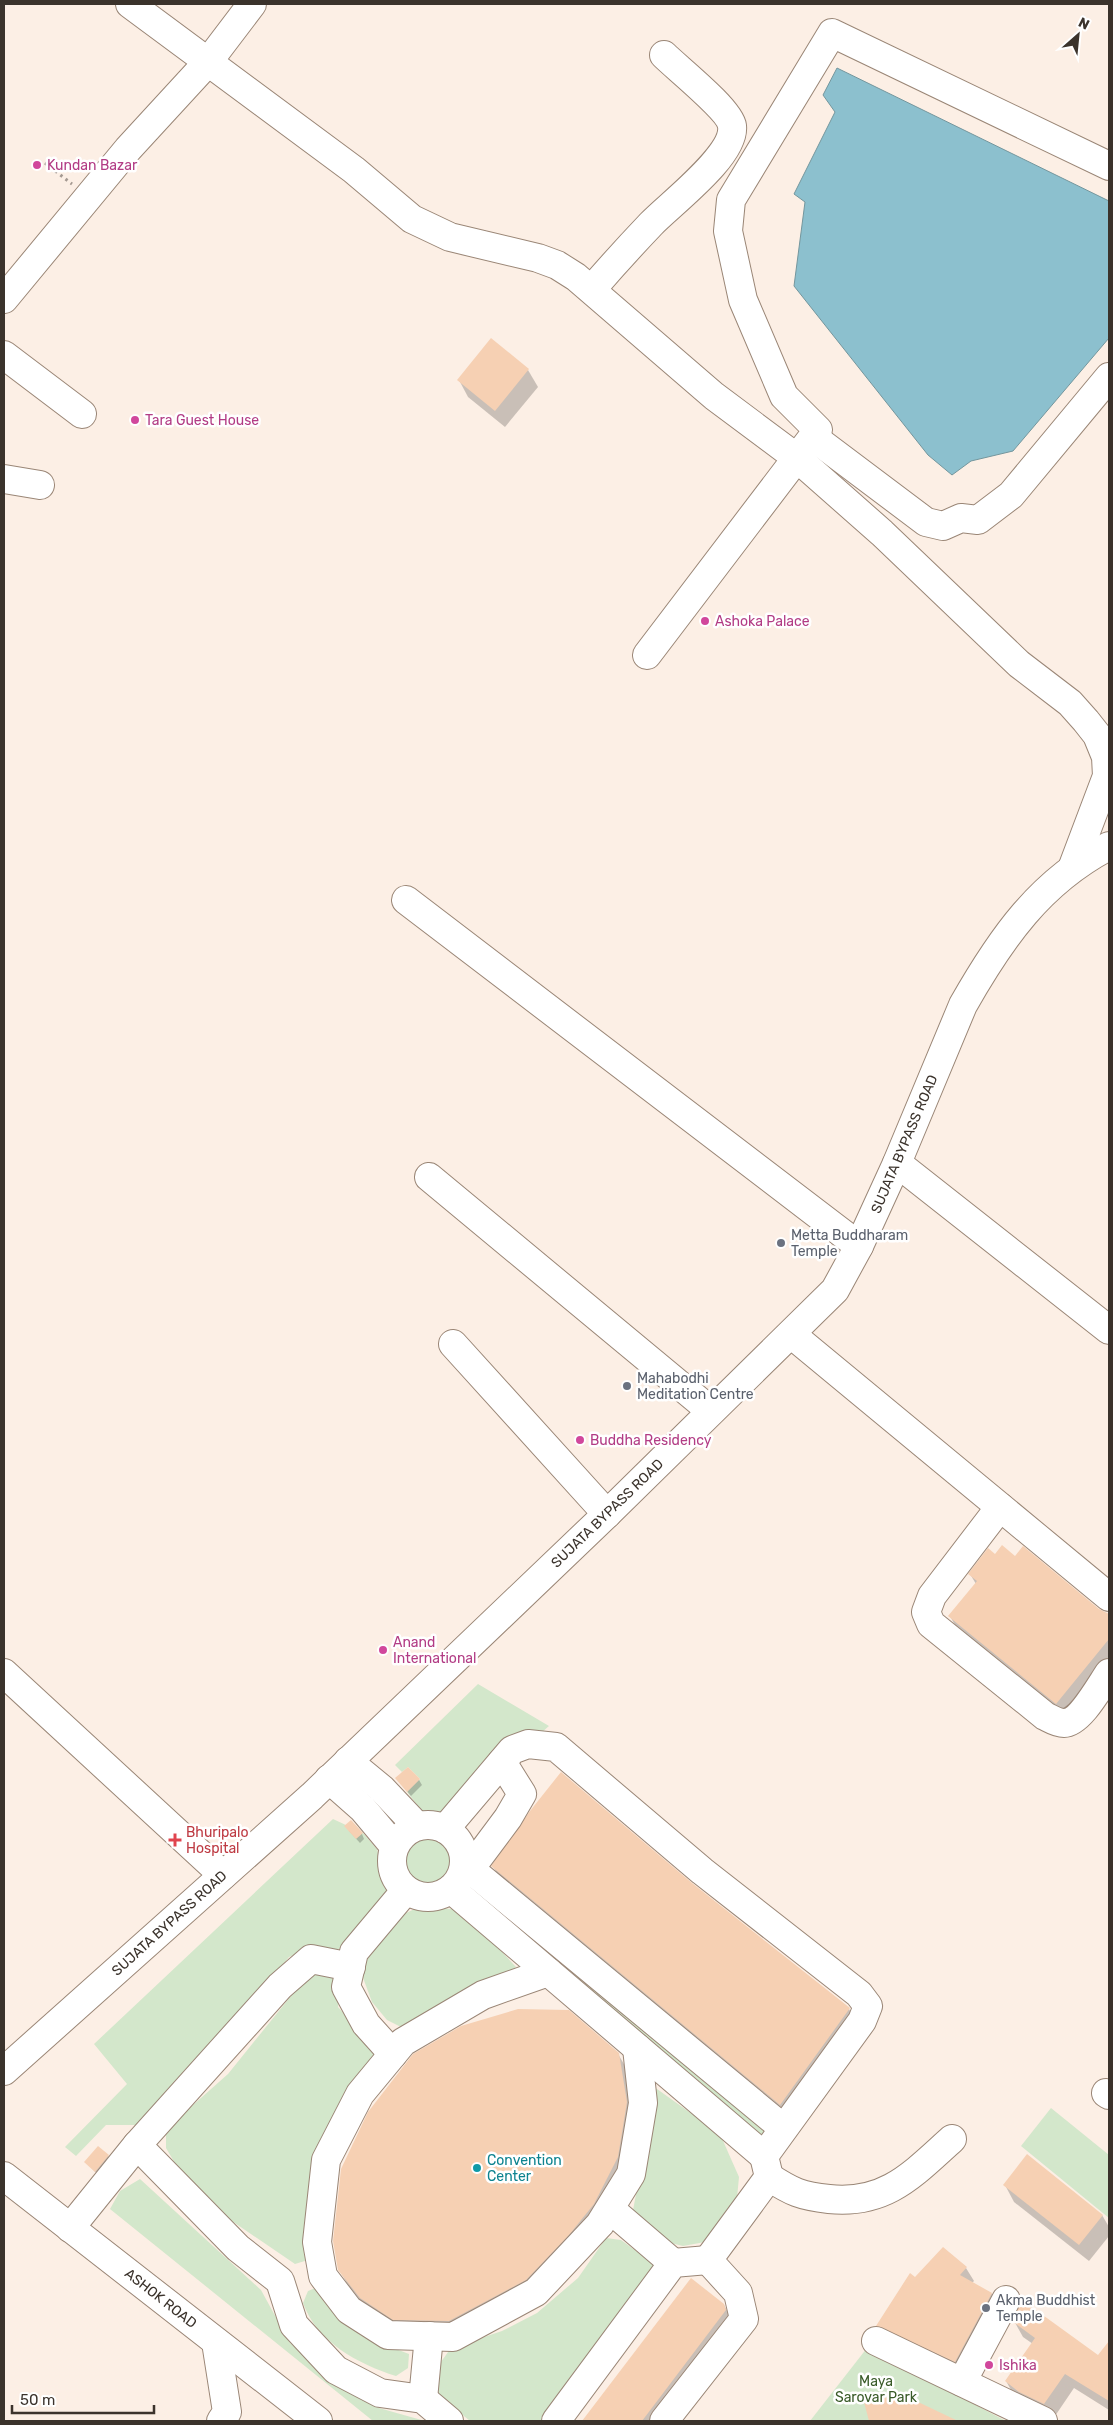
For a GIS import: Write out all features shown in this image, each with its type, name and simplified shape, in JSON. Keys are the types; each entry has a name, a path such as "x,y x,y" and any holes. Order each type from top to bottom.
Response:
{"street":[{"path":"130,4 354,170 412,220 450,236 538,258 557,265 592,289 714,396 805,447 926,522 943,526 961,518 978,520 1011,495 1109,377"},
{"path":"4,299 128,149 208,62 252,4"},
{"path":"648,655 818,430 784,396 743,300 728,231 731,200 832,33 1109,166"},
{"path":"592,289 652,223 711,168 727,145 731,134 732,126 724,111 664,55"},
{"path":"4,355 82,414"},
{"path":"805,447 882,533 1019,664 1070,703 1097,735 1106,757 1107,776 1073,866"},
{"path":"4,479 40,485"},
{"name":"SUJATA BYPASS ROAD","path":"4,2071 338,1770 607,1514 834,1290 859,1246 897,1163 963,1005 981,974 1019,919 1073,866 1109,846"},
{"path":"406,900 859,1246"},
{"path":"897,1163 1109,1330"},
{"path":"429,1177 711,1412"},
{"path":"790,1334 1109,1597"},
{"path":"453,1344 607,1514"},
{"path":"1000,1507 932,1596 926,1612 931,1624 1045,1716 1062,1723 1070,1722 1078,1716 1109,1673"},
{"path":"4,1673 223,1875"},
{"path":"445,1829 512,1750 528,1744 556,1747 702,1871 865,2000 868,2006 862,2020 783,2128 766,2167 708,2260"},
{"path":"502,1762 522,1794 508,1818 467,1866 459,1880 451,1889 440,1895 429,1897 417,1896 406,1890 397,1881 392,1870 391,1858 394,1846 401,1836 418,1826 434,1825 445,1829 455,1836 461,1846 467,1866 783,2128"},
{"path":"338,1770 382,1789 418,1826"},
{"path":"338,1770 363,1809 394,1846"},
{"path":"451,1889 637,2048 793,2193 837,2200 876,2196 900,2182 952,2139"},
{"path":"393,2054 366,2024 346,1987 354,1952 406,1890"},
{"path":"70,2228 137,2145 280,1986 311,1959 351,1967"},
{"path":"548,1972 483,1996 403,2042 360,2094 326,2160 317,2242 323,2276 349,2310 388,2335 453,2337 536,2292 600,2224 631,2174 643,2103 637,2048"},
{"path":"137,2145 238,2248 280,2281 294,2325 336,2370 380,2393 423,2399 449,2421"},
{"name":"ASHOK ROAD","path":"4,2176 318,2421"},
{"path":"610,2209 673,2262 708,2260"},
{"path":"664,2421 744,2319 738,2292 708,2260"},
{"path":"556,2421 673,2262"},
{"path":"280,2281 323,2276"},
{"path":"962,2382 1006,2300"},
{"path":"423,2399 429,2336"},
{"path":"216,2342 227,2412 221,2421"},
{"path":"876,2342 1042,2421"}],"path":[{"path":"45,163 88,197"}],"green space":[{"path":"478,1684 549,1726 446,1816 422,1811 407,1792 420,1779 408,1767 402,1772 395,1765"},
{"path":"333,1819 363,1833 377,1849 386,1886 386,1896 354,1929 349,1942 337,1950 313,1947 289,1957 235,2023 139,2125 106,2125 76,2156 65,2147 127,2084 94,2044"},
{"path":"423,1836 433,1836 442,1840 448,1846 452,1860 448,1874 442,1880 433,1884 423,1884 414,1880 408,1874 404,1865 404,1855 408,1846 414,1840"},
{"path":"473,1885 771,2130 763,2139 467,1891"},
{"path":"419,1907 453,1909 475,1923 516,1967 489,1987 403,2028 387,2020 372,2002 362,1975 367,1953 395,1918"},
{"path":"306,1972 336,1976 339,1998 338,2007 380,2054 354,2088 308,2260 295,2264 229,2219 179,2170 166,2148 166,2129 228,2074 295,1991"},
{"path":"650,2084 720,2134 739,2177 737,2198 705,2242 683,2246 654,2239 633,2210 639,2179"},
{"path":"1051,2108 1109,2155 1109,2218 1021,2146"},
{"path":"140,2179 261,2290 290,2343 352,2391 379,2408 425,2421 373,2421 110,2209 120,2191"},
{"path":"606,2238 621,2240 654,2264 653,2277 544,2421 470,2421 435,2392 438,2366 451,2348 502,2331 537,2313 578,2278"},
{"path":"318,2287 388,2346 409,2354 408,2368 396,2376 367,2365 340,2350 318,2329 309,2317 303,2303 308,2291"},
{"name":"Maya Sarovar Park","path":"867,2348 1006,2421 810,2421"}],"water":[{"path":"837,68 1109,201 1109,338 1013,451 971,461 952,475 928,455 794,286 805,202 794,194 835,112 823,95"}],"building":[{"path":"491,338 529,369 495,411 457,380"},
{"path":"1002,1545 1015,1556 1023,1546 1099,1609 1109,1614 1109,1639 1056,1704 948,1616 977,1581 968,1574 988,1548 995,1554"},
{"path":"408,1767 420,1779 407,1792 395,1778"},
{"path":"561,1772 692,1883 850,2008 780,2105 491,1866 530,1811"},
{"path":"351,1820 363,1833 356,1839 344,1826"},
{"name":"Convention Center","path":"518,2009 569,2010 619,2053 627,2102 618,2157 594,2204 569,2235 526,2280 449,2321 393,2320 360,2298 338,2270 333,2241 341,2169 368,2112 413,2054 461,2026"},
{"path":"98,2146 109,2155 95,2172 84,2162"},
{"path":"1027,2154 1103,2215 1079,2245 1003,2185"},
{"path":"943,2247 967,2267 960,2275 992,2293 955,2362 876,2326 910,2273 915,2277"},
{"path":"691,2278 724,2304 726,2310 642,2421 582,2421"},
{"path":"1022,2300 1098,2355 1109,2341 1109,2401 1065,2374 1044,2404 1019,2392 1005,2381 1035,2338 1012,2321"},
{"path":"889,2397 916,2401 958,2421 869,2421 864,2402"}],"place":[{"name":"Kundan Bazar","path":"37,165"},
{"name":"Tara Guest House","path":"135,420"},
{"name":"Ashoka Palace","path":"705,621"},
{"name":"Metta Buddharam Temple","path":"781,1243"},
{"name":"Mahabodhi Meditation Centre","path":"627,1386"},
{"name":"Buddha Residency","path":"580,1440"},
{"name":"Anand International","path":"383,1650"},
{"name":"Bhuripalo Hospital","path":"175,1840"},
{"name":"Convention Center","path":"477,2168"},
{"name":"Akma Buddhist Temple","path":"986,2308"},
{"name":"Ishika","path":"989,2365"}]}
